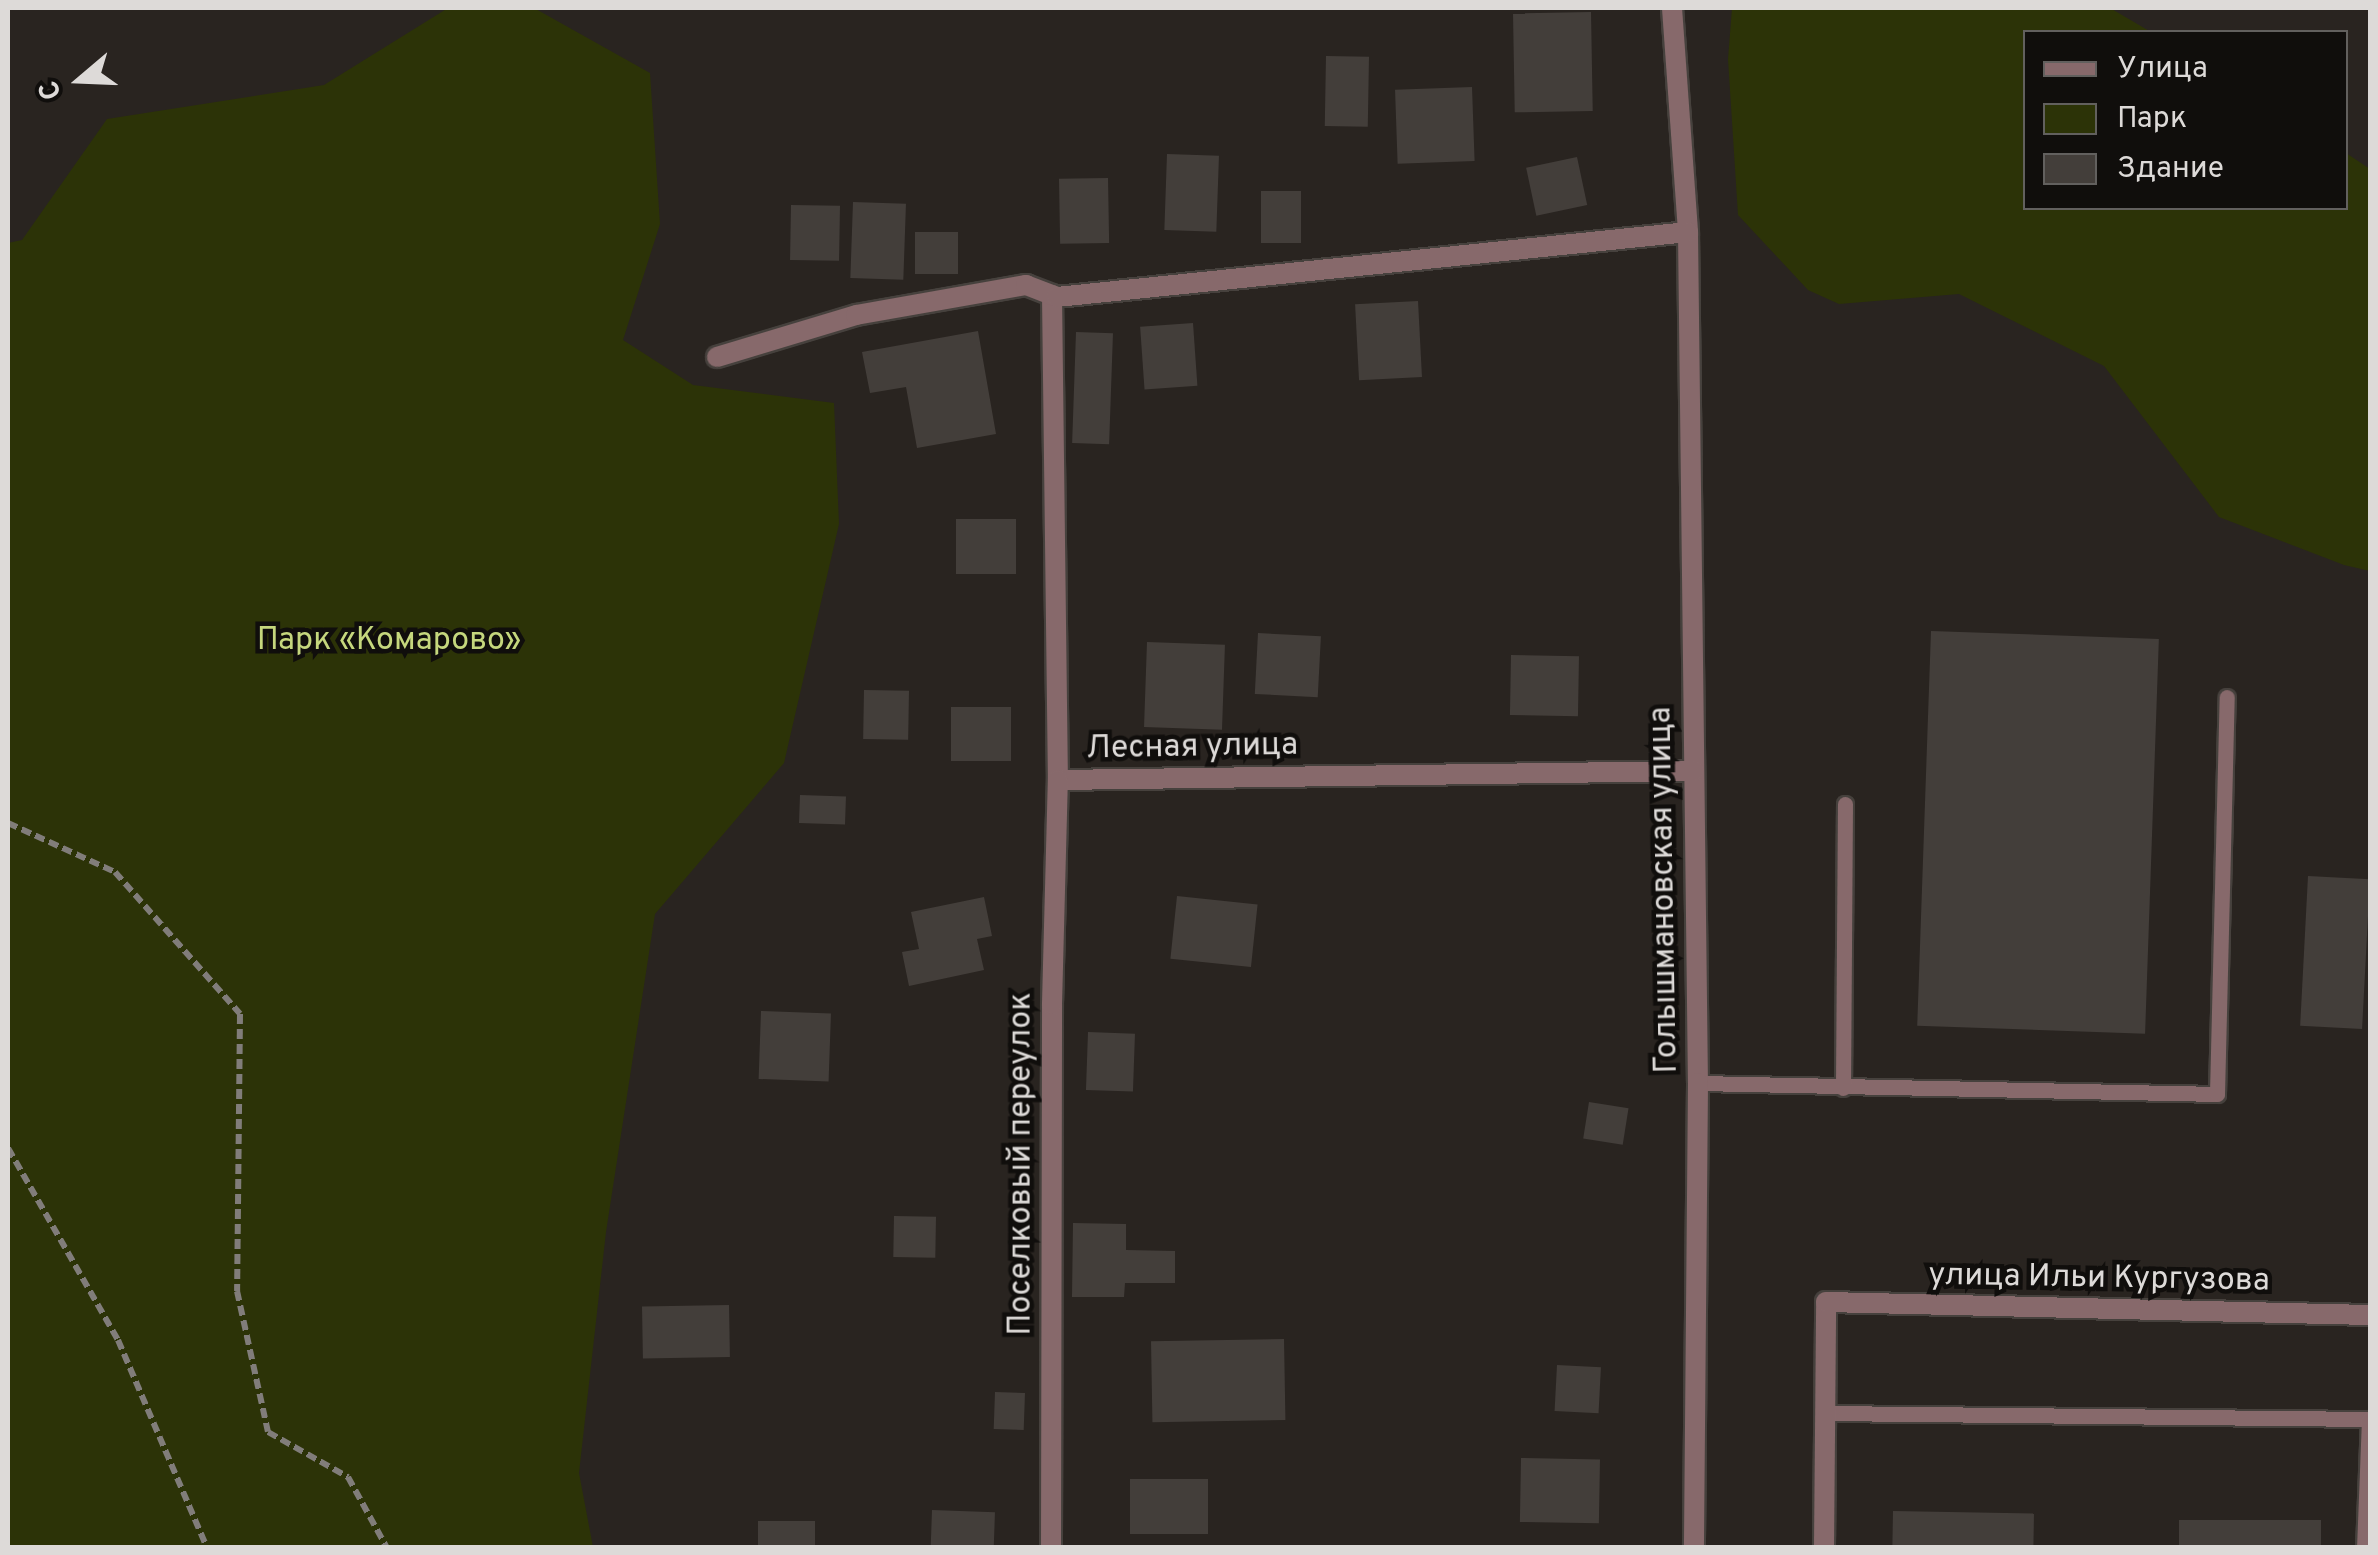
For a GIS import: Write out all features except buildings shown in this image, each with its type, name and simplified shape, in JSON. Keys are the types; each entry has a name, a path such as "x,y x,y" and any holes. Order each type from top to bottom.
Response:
{"street":[{"name":"Голышмановская улица","path":"1672,8 1688,232 1698,1083 1694,1548"},
{"path":"716,357 856,315 1026,285 1052,295 1688,232"},
{"name":"Лесная улица","path":"1052,295 1058,780 1694,771"},
{"name":"Поселковый переулок","path":"1051,1548 1052,1004 1058,780"},
{"name":"улица Ильи Кургузова","path":"1825,1413 1826,1302 2370,1315"},
{"path":"1824,1548 1825,1413"}],"lane":[{"path":"1698,1083 2217,1094 2227,697"},
{"path":"1843,1088 1845,804"},
{"path":"1825,1413 2368,1419 2364,1548"}],"path":[{"path":"8,823 115,872 240,1014 237,1291 268,1432 348,1477 387,1548"},
{"path":"8,1148 118,1340 208,1548"}],"green space":[{"name":"Парк «Комарово»","path":"448,8 534,8 650,73 660,224 623,340 693,385 834,403 839,524 784,763 655,914 606,1232 579,1473 593,1547 8,1547 8,243 22,240 107,119 324,85"},
{"path":"1732,8 2110,8 2148,30 2023,30 2023,210 2348,210 2348,154 2370,169 2370,571 2344,565 2219,517 2104,366 1959,294 1839,304 1808,290 1738,215 1728,59"}]}
